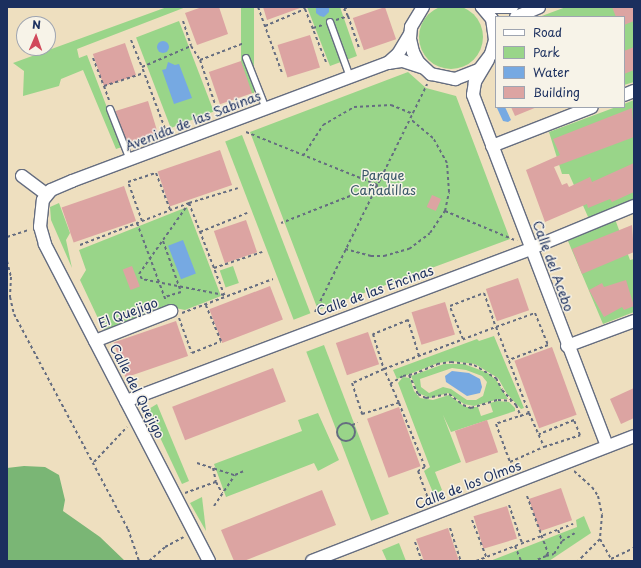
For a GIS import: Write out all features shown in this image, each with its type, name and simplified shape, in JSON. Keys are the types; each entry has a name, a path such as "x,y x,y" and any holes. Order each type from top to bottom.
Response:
{"street":[{"path":"483,7 512,7"},
{"path":"473,95 475,82 488,60 495,38 492,19 483,7"},
{"path":"518,16 539,7"},
{"name":"Avenida de las Sabinas","path":"388,63 402,50 422,8"},
{"path":"410,33 413,52 427,70"},
{"path":"449,79 461,79 474,74 488,60"},
{"name":"Avenida de las Sabinas","path":"46,194 171,144 388,63 403,61 449,79"},
{"path":"449,79 464,86 473,95"},
{"name":"Calle del Acebo","path":"473,95 532,248 567,346 607,446"},
{"path":"492,146 589,108"},
{"path":"22,176 46,194 41,209 41,230"},
{"name":"Calle de las Encinas","path":"126,401 532,248 634,206"},
{"name":"Calle del Quejigo","path":"41,230 95,341 209,561"},
{"name":"El Quejigo","path":"95,341 174,313"},
{"path":"567,346 634,320"},
{"name":"Calle de los Olmos","path":"312,561 634,436"}],"lane":[{"path":"330,22 350,77"},
{"path":"246,58 266,109"},
{"path":"110,109 130,160"}],"path":[{"path":"258,7 282,73"},
{"path":"348,7 344,9 348,16"},
{"path":"265,26 304,8 326,62"},
{"path":"184,20 191,46 200,60 215,104"},
{"path":"131,40 171,144"},
{"path":"200,60 244,43"},
{"path":"142,67 191,46"},
{"path":"93,58 109,100"},
{"path":"315,312 410,119 414,114 427,70"},
{"path":"104,86 144,73"},
{"path":"303,156 323,125 354,107 391,105 414,114"},
{"path":"345,249 371,256 403,251 430,233 445,211 450,182 444,154 430,134 410,119"},
{"path":"246,132 378,185"},
{"path":"142,221 128,182 156,173 170,210"},
{"path":"281,223 378,185"},
{"path":"80,245 189,203 238,188"},
{"path":"189,203 224,296"},
{"path":"189,203 139,274 142,278 224,296"},
{"path":"445,211 532,248"},
{"path":"200,232 247,213"},
{"path":"136,223 165,297 192,353 221,341 205,305"},
{"path":"7,237 41,230"},
{"path":"163,241 181,292 165,297"},
{"path":"214,268 262,252"},
{"path":"7,260 11,277 10,297 14,314 94,462 128,529 139,561"},
{"path":"174,313 205,305 224,296 273,280"},
{"path":"463,339 450,306 484,293 529,413 544,447"},
{"path":"399,402 362,414 352,383 384,369 534,313 548,345 509,360"},
{"path":"419,356 408,320 374,334 384,369 425,467 418,471 434,514"},
{"path":"390,384 409,375 444,363 474,365 496,378 502,390 511,400 521,417"},
{"path":"409,375 418,394 426,398 449,394 463,405 471,408 498,400 511,400"},
{"path":"529,413 521,417 496,424 510,462 544,447 580,435 574,420 539,434"},
{"path":"94,462 134,417"},
{"path":"345,422 352,425 356,431 352,439 343,441 338,436 339,425 345,422"},
{"path":"352,425 358,423"},
{"path":"334,438 338,436"},
{"path":"197,463 235,474 244,471"},
{"path":"566,463 592,487 598,496 602,514 600,539 611,559 634,548"},
{"path":"213,468 216,482 222,493"},
{"path":"214,506 235,474"},
{"path":"176,497 216,482"},
{"path":"527,496 548,553 546,556"},
{"path":"508,505 522,544"},
{"path":"472,520 486,557"},
{"path":"476,561 573,524"},
{"path":"450,528 461,561"},
{"path":"558,530 562,541"},
{"path":"534,561 554,554 562,541 575,533"},
{"path":"149,561 165,547 195,534"},
{"path":"578,561 600,539"},
{"path":"415,542 422,561"},
{"path":"515,546 521,561"}],"green space":[{"path":"445,5 457,5 474,14 481,25 483,37 481,49 474,60 457,69 445,69 433,64 424,55 419,43 419,31 424,19 433,10"},
{"path":"167,7 186,7 77,49 79,58 87,55 122,147 116,149 83,70 61,79 59,86 23,96 24,71 13,63 32,56 56,56 56,47"},
{"path":"241,7 254,7 254,93 241,93"},
{"path":"307,7 340,7 357,56 330,66"},
{"path":"566,7 634,7 634,82 625,85 625,16 542,16"},
{"path":"179,21 214,112 171,128 136,37"},
{"name":"Parque Cañadillas","path":"408,72 426,88 456,96 510,239 318,310 250,132"},
{"path":"634,100 634,201 589,219 569,174 562,174 549,132 613,108 625,108 625,104"},
{"path":"242,135 310,313 294,320 225,141"},
{"path":"59,203 70,233 66,240 72,268 51,220 50,207"},
{"path":"187,207 221,296 185,310 170,307 104,331 80,280 86,270 79,250"},
{"path":"615,219 630,260 634,259 634,312 603,324 568,241"},
{"path":"233,266 239,283 226,288 220,271"},
{"path":"494,336 524,408 521,409 507,394 498,378 475,364 451,361 438,363 397,379 393,370 477,339 479,341"},
{"path":"324,345 389,514 371,521 306,352"},
{"path":"444,364 464,364 488,373 496,380 508,399 499,399 474,406 464,404 448,393 430,398 418,393 411,376","holes":["452,368 466,370 482,376 487,382 483,396 476,400 467,400 451,389 443,387 429,393 421,387 420,379"]},
{"path":"403,377 410,378 414,391 420,398 433,400 449,395 465,407 478,407 481,416 493,412 490,403 497,401 509,402 515,408 515,411 451,432 443,415 461,462 435,472 442,490 434,495 424,471 430,467 398,383"},
{"path":"157,404 189,481 182,484 147,410"},
{"path":"318,413 339,460 318,471 314,463 226,497 214,464 302,431 298,420"},
{"path":"24,466 45,467 59,475 65,500 63,511 100,537 125,561 7,561 7,468"},
{"path":"202,497 206,531 190,503"},
{"path":"584,516 591,533 549,561 490,561 577,527 576,520"},
{"path":"399,543 406,561 387,561 382,550"}],"water":[{"path":"316,7 329,7 329,12 324,17 320,16 316,13"},
{"path":"163,41 167,43 169,47 167,51 163,53 159,51 157,47 159,43"},
{"path":"168,62 175,65 179,64 192,98 174,104 162,70 166,69"},
{"path":"497,108 505,108 511,120 508,122 503,121"},
{"path":"183,240 196,274 181,279 168,246"},
{"path":"452,371 469,373 480,379 482,387 480,393 467,396 446,382 445,376"}],"building":[{"path":"202,7 219,7 228,34 197,45 185,13"},
{"path":"263,7 300,7 300,8 267,20"},
{"path":"385,7 396,39 364,50 353,18"},
{"path":"612,7 634,7 634,21 625,25 625,16 616,16"},
{"path":"310,35 320,68 287,77 277,45"},
{"path":"125,43 136,75 104,86 93,54"},
{"path":"634,47 634,70 625,74 625,51"},
{"path":"241,61 252,93 220,104 209,72"},
{"path":"148,101 158,134 125,143 115,111"},
{"path":"511,108 535,108 515,116"},
{"path":"632,108 634,137 554,167 562,185 567,183 569,187 590,177 592,182 634,163 634,192 612,202 610,199 588,208 587,204 545,222 526,170 560,155 553,139"},
{"path":"220,150 232,185 170,206 158,171"},
{"path":"124,186 136,221 74,242 62,207"},
{"path":"432,195 441,199 436,211 427,207"},
{"path":"246,220 257,252 225,263 214,231"},
{"path":"632,225 634,252 582,274 572,249"},
{"path":"132,266 140,287 131,290 123,270"},
{"path":"518,278 529,310 497,321 486,289"},
{"path":"626,280 634,306 624,310 622,307 604,317 589,290 602,283 604,287"},
{"path":"270,286 283,320 222,343 209,309"},
{"path":"445,302 455,335 421,345 412,312"},
{"path":"176,321 188,356 126,377 114,342"},
{"path":"368,332 379,364 347,375 336,343"},
{"path":"552,347 577,415 539,428 514,361"},
{"path":"273,368 286,402 185,440 172,407"},
{"path":"634,388 634,418 621,424 610,399"},
{"path":"399,407 421,466 389,478 367,419"},
{"path":"487,420 498,452 466,463 455,431"},
{"path":"561,488 572,520 540,531 529,499"},
{"path":"322,490 336,525 244,561 234,561 221,530"},
{"path":"507,506 517,539 483,549 474,516"},
{"path":"448,528 459,561 424,561 416,539"}]}
